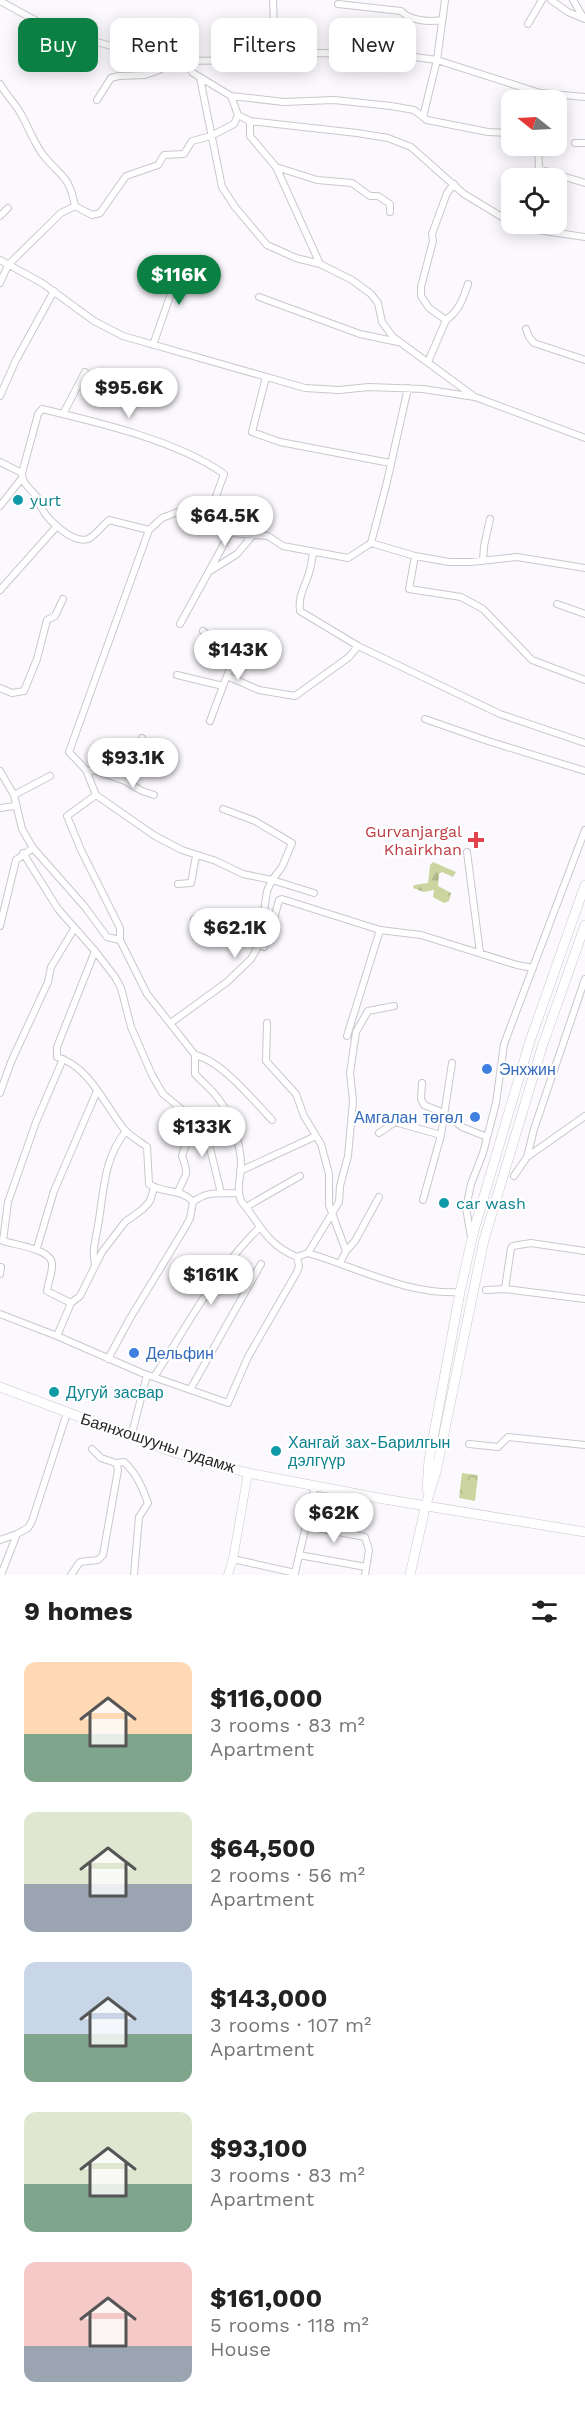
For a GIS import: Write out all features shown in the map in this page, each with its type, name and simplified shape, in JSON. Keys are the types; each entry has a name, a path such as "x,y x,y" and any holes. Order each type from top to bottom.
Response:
{"main road":[{"path":"426,1504 429,1460 460,1292 472,1240 530,1041 585,885"},
{"path":"410,1575 426,1504 436,1472 484,1240 542,1047 585,925"},
{"name":"Баянхошууны гудамж","path":"0,1387 173,1452 248,1473 585,1532"}],"street":[{"path":"273,0 274,18"},
{"path":"423,117 437,60 445,0"},
{"path":"528,24 543,0"},
{"path":"551,0 568,12 584,18"},
{"path":"573,0 584,18"},
{"path":"0,1 55,31 110,46"},
{"path":"338,4 401,11 408,18 441,20"},
{"path":"317,54 393,54 437,60 540,93 585,97"},
{"path":"97,100 111,78 119,75 145,75 153,72"},
{"path":"192,72 231,96 284,102 349,101 414,110 426,120 501,133"},
{"path":"200,78 222,187 235,207 267,245 296,258 320,264 352,280 371,294 378,303 386,329 398,342 475,397"},
{"path":"0,84 21,114 43,155 61,172 71,188 75,206 92,215 100,213 126,176 158,165 164,155 184,154 192,141 211,136 234,124 238,115"},
{"path":"231,96 238,115 250,121 388,138 411,147 464,194 501,216"},
{"path":"250,121 250,136 276,167 320,264"},
{"path":"575,143 585,143"},
{"path":"538,156 539,169 585,183"},
{"path":"276,167 317,180 352,183 370,196 378,196 387,201 390,204 390,212"},
{"path":"446,321 425,303 421,287 432,234 447,194 454,184"},
{"path":"0,283 8,265 61,213 75,206"},
{"path":"0,216 8,208"},
{"path":"565,234 585,237"},
{"path":"153,345 183,259"},
{"path":"0,260 54,291 94,321 123,336 305,388 322,390 369,387 408,388 475,397 585,438"},
{"path":"428,362 446,321 454,315 462,303 468,284"},
{"path":"0,396 15,360 54,291"},
{"path":"259,297 360,334 398,342"},
{"path":"526,329 529,338 534,343 585,360"},
{"path":"63,414 84,372"},
{"path":"266,377 252,432 280,442 390,463"},
{"path":"314,893 243,874 216,861 196,856 155,836 96,795 86,770 69,752 149,531 162,518 183,510 209,516 230,533 268,536 283,546 348,558 371,543 408,388"},
{"path":"0,506 22,475 39,411 42,409 134,433 210,464 224,474 209,516"},
{"path":"0,462 22,475 39,500 42,509 67,535 78,539 88,539 109,520 149,531"},
{"path":"483,561 490,519"},
{"path":"0,590 57,526"},
{"path":"180,624 230,533"},
{"path":"209,571 237,554 253,535"},
{"path":"371,543 415,556 457,563 517,557 585,568"},
{"path":"313,553 309,574 302,586 300,611 358,646 500,714 585,743"},
{"path":"415,556 410,589 461,597 483,609 532,660 585,680"},
{"path":"0,688 12,693 24,691 37,660 47,620 55,616 63,598"},
{"path":"557,604 585,614"},
{"path":"203,631 226,649 233,661 210,721"},
{"path":"227,676 259,690 295,696 349,657 358,646"},
{"path":"177,675 223,686"},
{"path":"425,718 488,741 585,771"},
{"path":"125,781 142,738"},
{"path":"86,770 97,771 125,781 154,795"},
{"path":"0,771 14,795 22,829 33,848 85,907 107,937 120,940"},
{"path":"14,795 50,776"},
{"path":"96,795 68,816 85,858 120,928 120,940 147,994 172,1022 195,1055 195,1074 220,1101 228,1117 239,1148 241,1164 238,1193 268,1239 279,1249 297,1257 308,1253 385,1280 435,1293 460,1292"},
{"path":"0,808 15,806"},
{"path":"172,1022 207,998 242,968 259,945 267,891 282,867 292,843 255,821 223,809"},
{"path":"472,1240 466,1208 496,1103 504,1044 585,830"},
{"path":"0,926 16,860 33,848"},
{"path":"467,852 480,953"},
{"path":"23,853 58,909 115,977 121,988 131,1028 163,1094 190,1116 204,1124 222,1193"},
{"path":"178,885 191,883 196,856"},
{"path":"264,947 279,900 282,899 380,930 421,935 533,968"},
{"path":"194,919 214,931 240,923 260,931"},
{"path":"0,1093 48,982 51,967 75,928"},
{"path":"348,1036 380,930"},
{"path":"95,951 57,1047 57,1057 89,1077 126,1131 147,1147 149,1184 154,1188 178,1192 193,1202"},
{"path":"514,1176 527,1157 534,1129 585,979"},
{"path":"308,1253 339,1202 340,1186 348,1156 353,1101 350,1073 356,1032 368,1011 394,1006"},
{"path":"267,1023 266,1061 296,1094 304,1116 321,1144 329,1174 328,1196 332,1215 346,1251"},
{"path":"195,1055 203,1057 229,1075 272,1120"},
{"path":"63,1059 36,1122 8,1202 3,1241 24,1248 38,1248 49,1256 52,1263 47,1291 70,1303"},
{"path":"423,1200 441,1135 452,1063"},
{"path":"422,1083 422,1102 444,1113 462,1127 487,1137"},
{"path":"38,1248 54,1191 97,1091"},
{"path":"178,1192 186,1178 186,1167 182,1156 193,1122 190,1116"},
{"path":"527,1157 585,1116"},
{"path":"379,1133 395,1122 441,1135"},
{"path":"95,1264 93,1249 102,1186 117,1142 126,1131"},
{"path":"240,1171 316,1136"},
{"path":"246,1207 300,1176"},
{"path":"57,1336 70,1303 80,1296 95,1264 119,1229 150,1201 154,1188"},
{"path":"108,1359 186,1226 193,1202 202,1195 238,1193"},
{"path":"340,1263 379,1197"},
{"path":"131,1437 151,1376 211,1284 231,1257 260,1227"},
{"path":"505,1289 513,1246 531,1243 585,1251"},
{"path":"0,1314 151,1376 228,1403 251,1351 297,1272 299,1266 297,1257"},
{"path":"190,1390 261,1264"},
{"path":"486,1290 505,1289 585,1299"},
{"path":"0,1540 28,1528 33,1521 67,1413"},
{"path":"470,1444 498,1447 508,1437 585,1445"},
{"path":"92,1449 101,1458 116,1463 124,1462 139,1480 148,1503 140,1517 134,1575"},
{"path":"71,1575 80,1562 98,1560 103,1555 118,1470 116,1463"},
{"path":"228,1575 233,1559 248,1473"},
{"path":"233,1559 295,1573 315,1486"},
{"path":"307,1527 365,1537 369,1550 365,1575"},
{"path":"1,1575 17,1534"},
{"path":"299,1555 366,1567"}],"green space":[{"path":"433,862 456,872 453,877 442,872 439,874 438,886 451,893 449,901 444,903 433,897 434,890 424,892 413,888 414,885 428,883 430,865"},
{"path":"462,1473 478,1475 475,1501 459,1498"}],"place":[{"name":"yurt","path":"18,500"},
{"name":"Gurvanjargal Khairkhan","path":"476,840"},
{"name":"Энхжин","path":"487,1069"},
{"name":"Амгалан төгөл","path":"475,1117"},
{"name":"car wash","path":"444,1203"},
{"name":"Дельфин","path":"134,1353"},
{"name":"Дугуй засвар","path":"54,1392"},
{"name":"Хангай зах-Барилгын дэлгүүр","path":"276,1451"}]}
